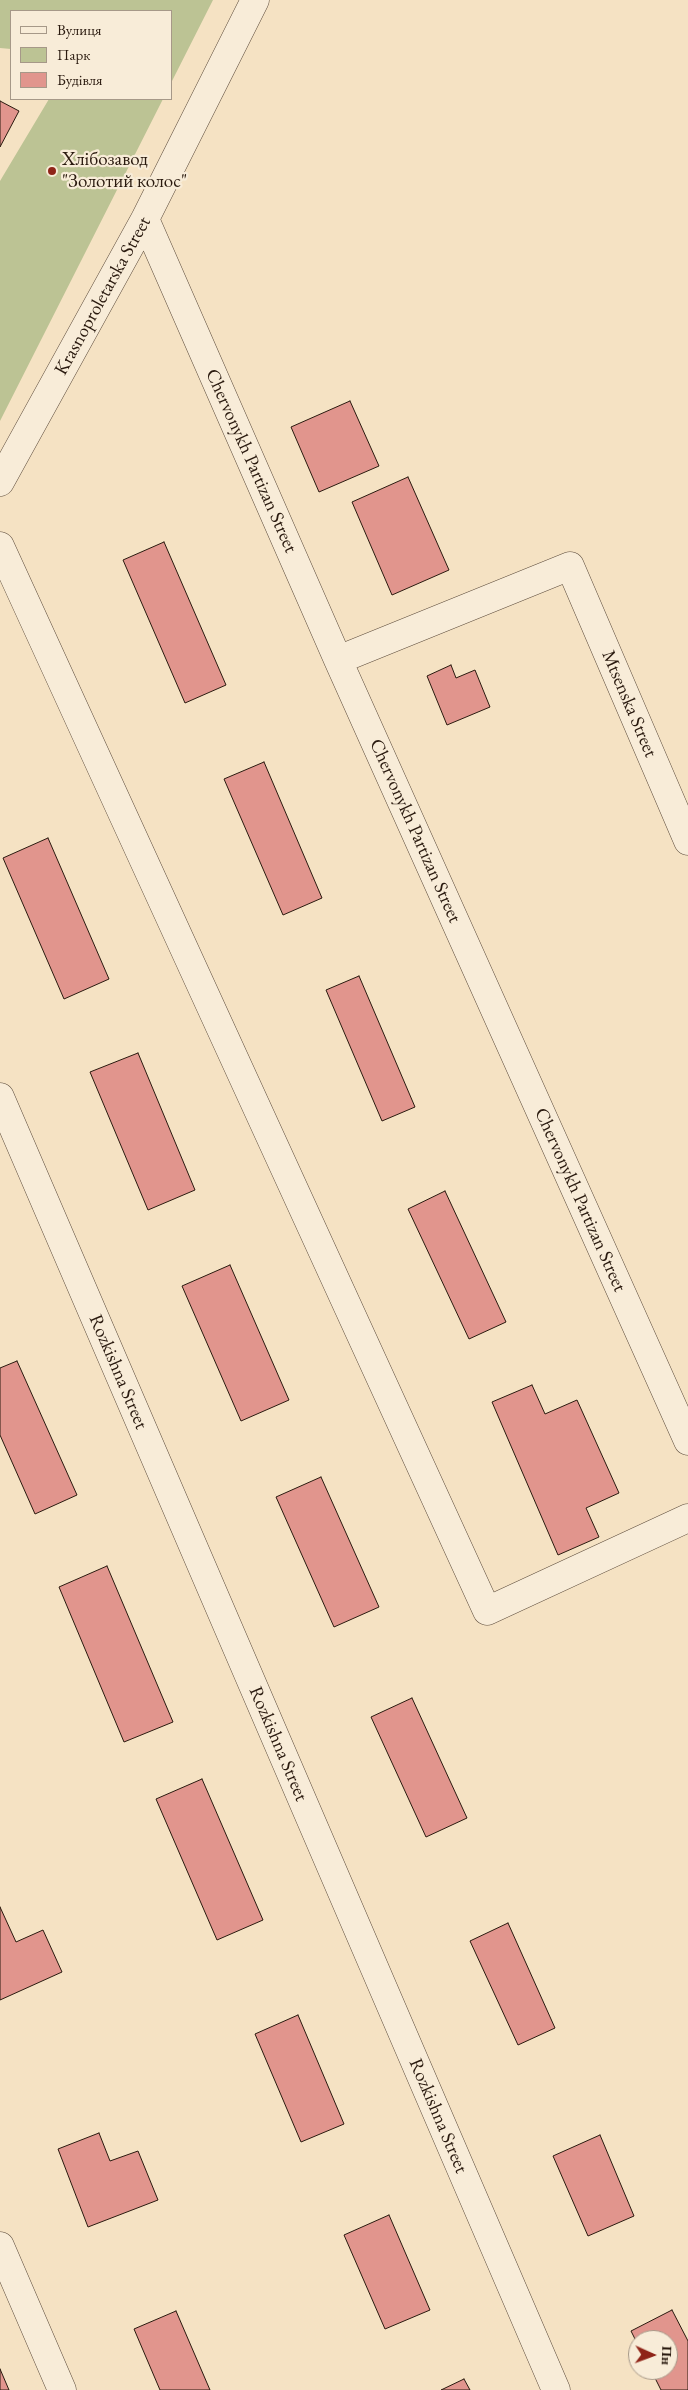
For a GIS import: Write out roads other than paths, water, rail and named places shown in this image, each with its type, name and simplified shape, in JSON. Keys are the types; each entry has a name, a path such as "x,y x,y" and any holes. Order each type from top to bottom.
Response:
{"street":[{"name":"Krasnoproletarska Street","path":"0,482 145,219 256,0"},
{"name":"Chervonykh Partizan Street","path":"145,219 338,660 688,1441"},
{"path":"0,546 487,1611 688,1518"},
{"name":"Mtsenska Street","path":"338,660 570,566 688,841"},
{"name":"Rozkishna Street","path":"0,1097 556,2390"},
{"path":"0,2246 62,2390"}],"place":[{"name":"Хлібозавод \"Золотий колос\"","path":"52,171"}]}
